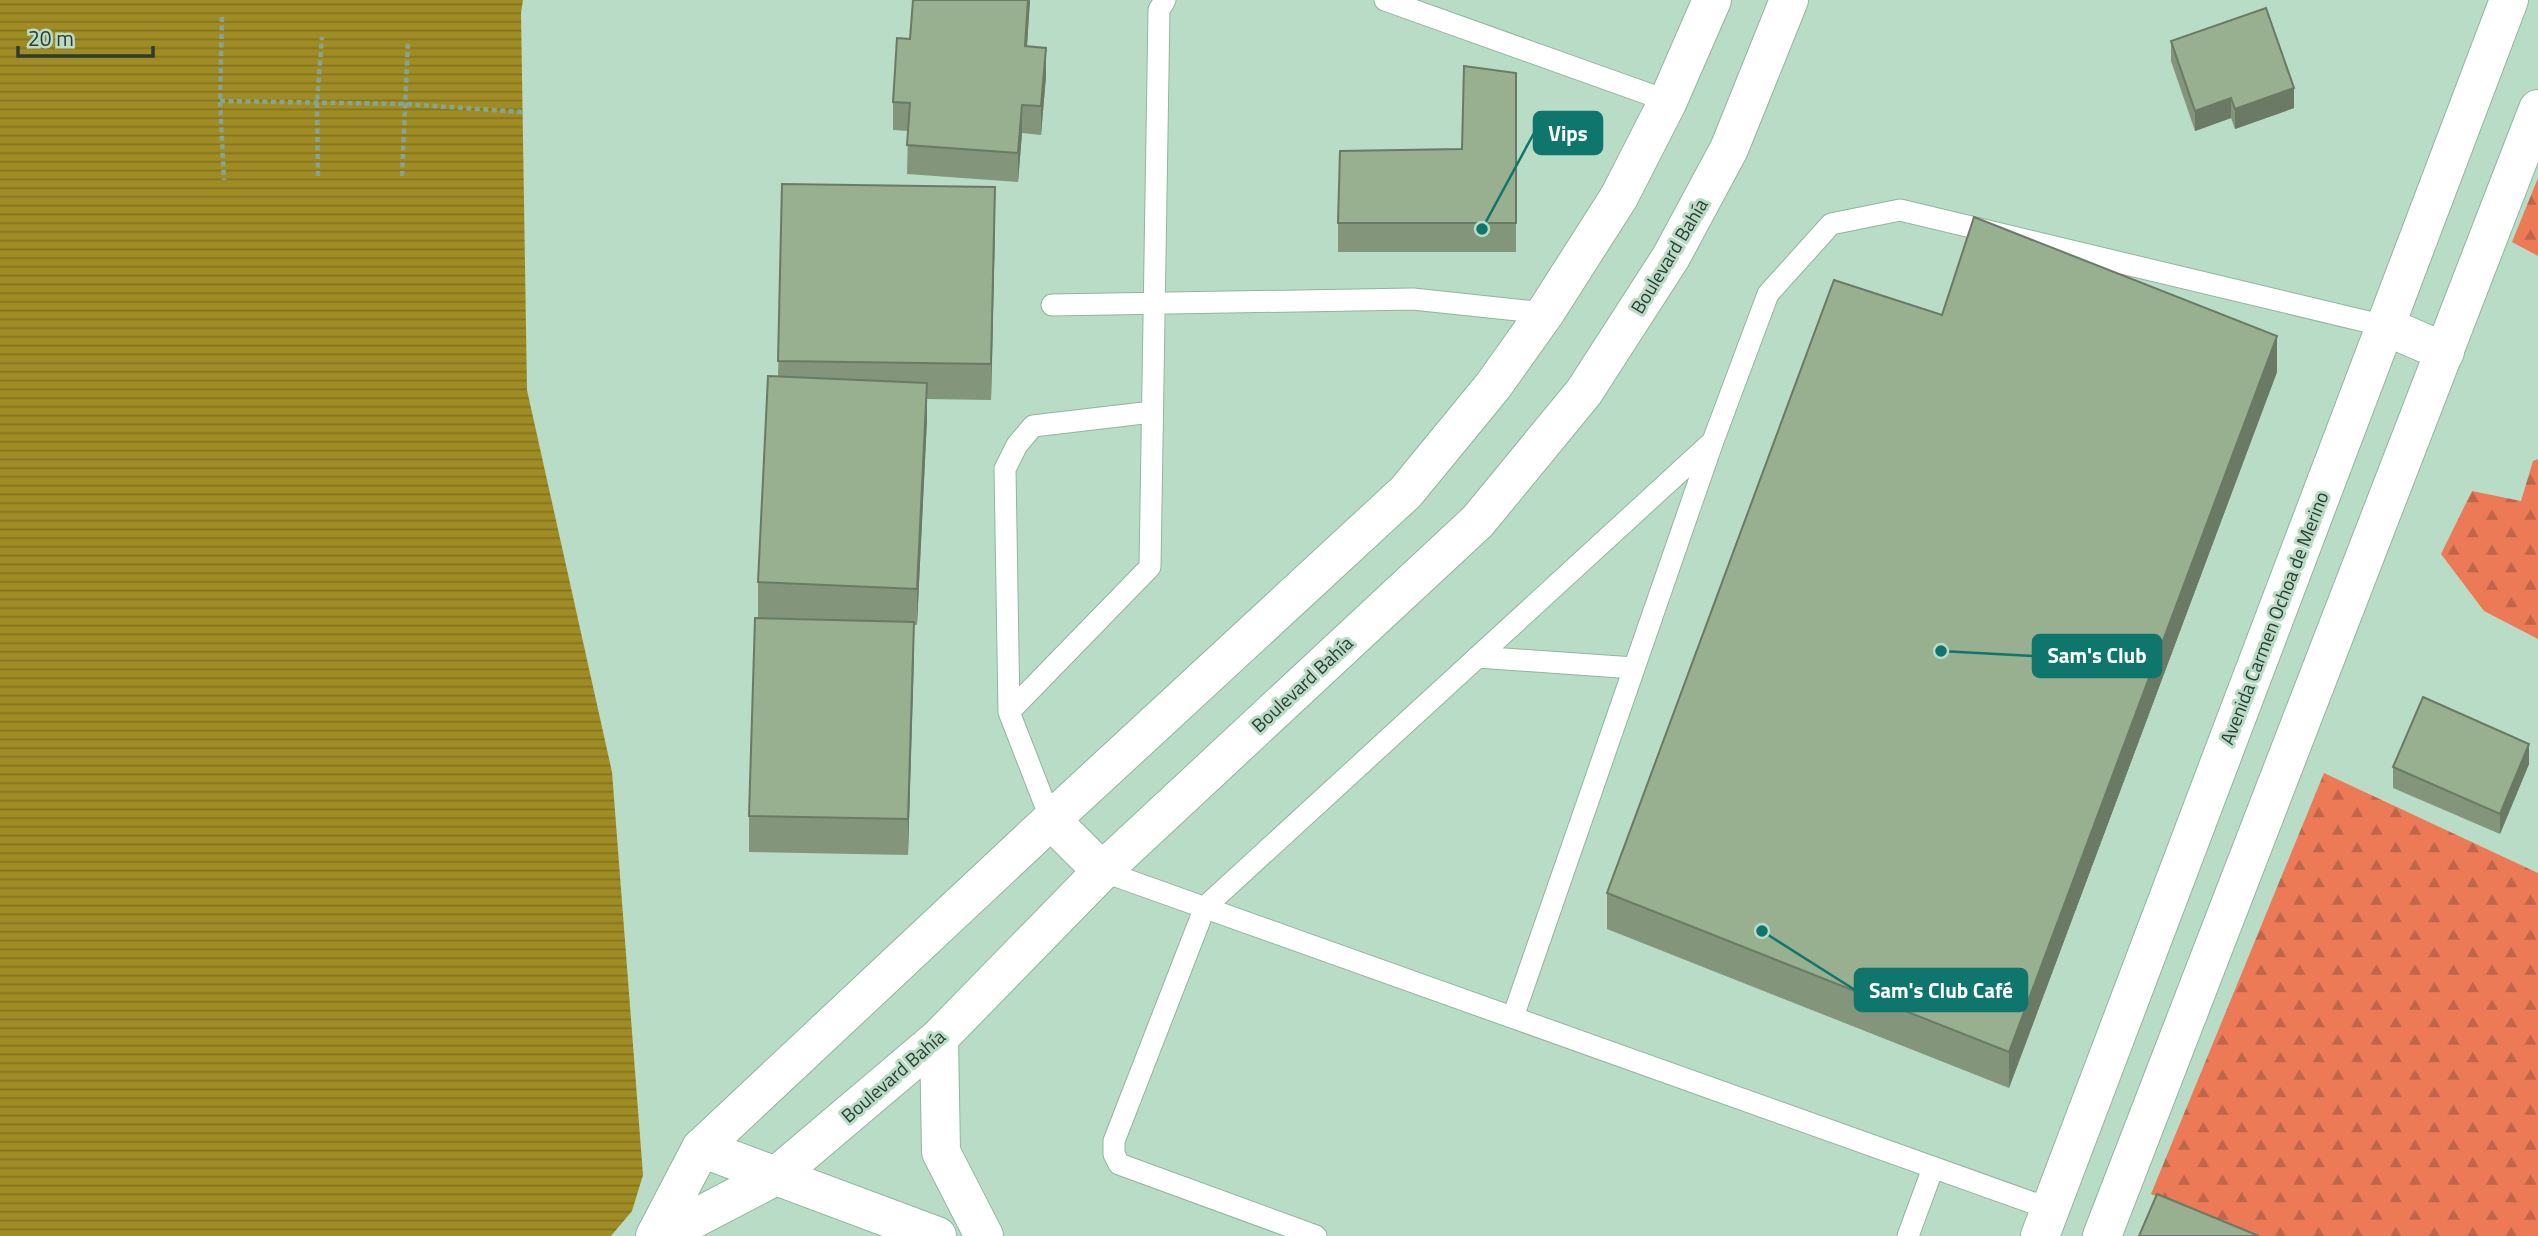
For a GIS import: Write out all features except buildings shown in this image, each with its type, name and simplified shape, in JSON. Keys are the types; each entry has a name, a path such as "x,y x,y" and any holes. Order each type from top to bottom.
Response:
{"main road":[{"path":"655,1236 701,1148 1406,492 1493,386 1545,313 1619,197 1668,101 1712,0"},
{"name":"Boulevard Bahía","path":"661,1236 776,1177 939,1038 1102,871 1478,521 1584,392 1671,257 1729,149 1789,0"},
{"name":"Avenida Carmen Ochoa de Merino","path":"2045,1223 2509,0"},
{"path":"2045,1223 2103,1233 2538,109"},
{"path":"2385,326 2445,352"},
{"path":"1051,820 1102,871"},
{"path":"939,1038 941,1152 984,1236"},
{"path":"701,1148 937,1236"}],"lane":[{"path":"1009,712 1150,567 1159,10 1165,0"},
{"path":"1385,0 1668,101"},
{"path":"1513,1017 1713,441 1768,294 1831,224 1900,209 2385,326"},
{"path":"1052,306 1413,299 1545,313"},
{"path":"1051,820 1009,712 1006,469 1017,445 1033,426 1152,412"},
{"path":"1316,1236 1119,1164 1114,1154 1114,1141 1205,907 1713,441"},
{"path":"1477,657 1634,668"},
{"path":"1102,871 1933,1168 2045,1223"},
{"path":"1908,1236 1933,1168"}],"path":[{"path":"222,17 220,101 223,180"},
{"path":"318,176 317,102 322,37"},
{"path":"402,176 408,40"},
{"path":"220,101 405,104 523,112"}],"green space":[{"path":"2538,178 2538,256 2512,242"},
{"path":"2538,459 2538,639 2484,611 2441,554 2472,491 2521,501 2533,461"},
{"path":"2324,773 2538,873 2538,1236 2243,1236 2151,1194"}],"shaded area":[{"path":"0,0 523,0 521,13 527,390 612,772 643,1175 632,1211 611,1236 0,1236"}],"place":[{"name":"Vips","path":"1482,229"},
{"name":"Sam's Club","path":"1941,651"},
{"name":"Sam's Club Café","path":"1762,931"}]}
